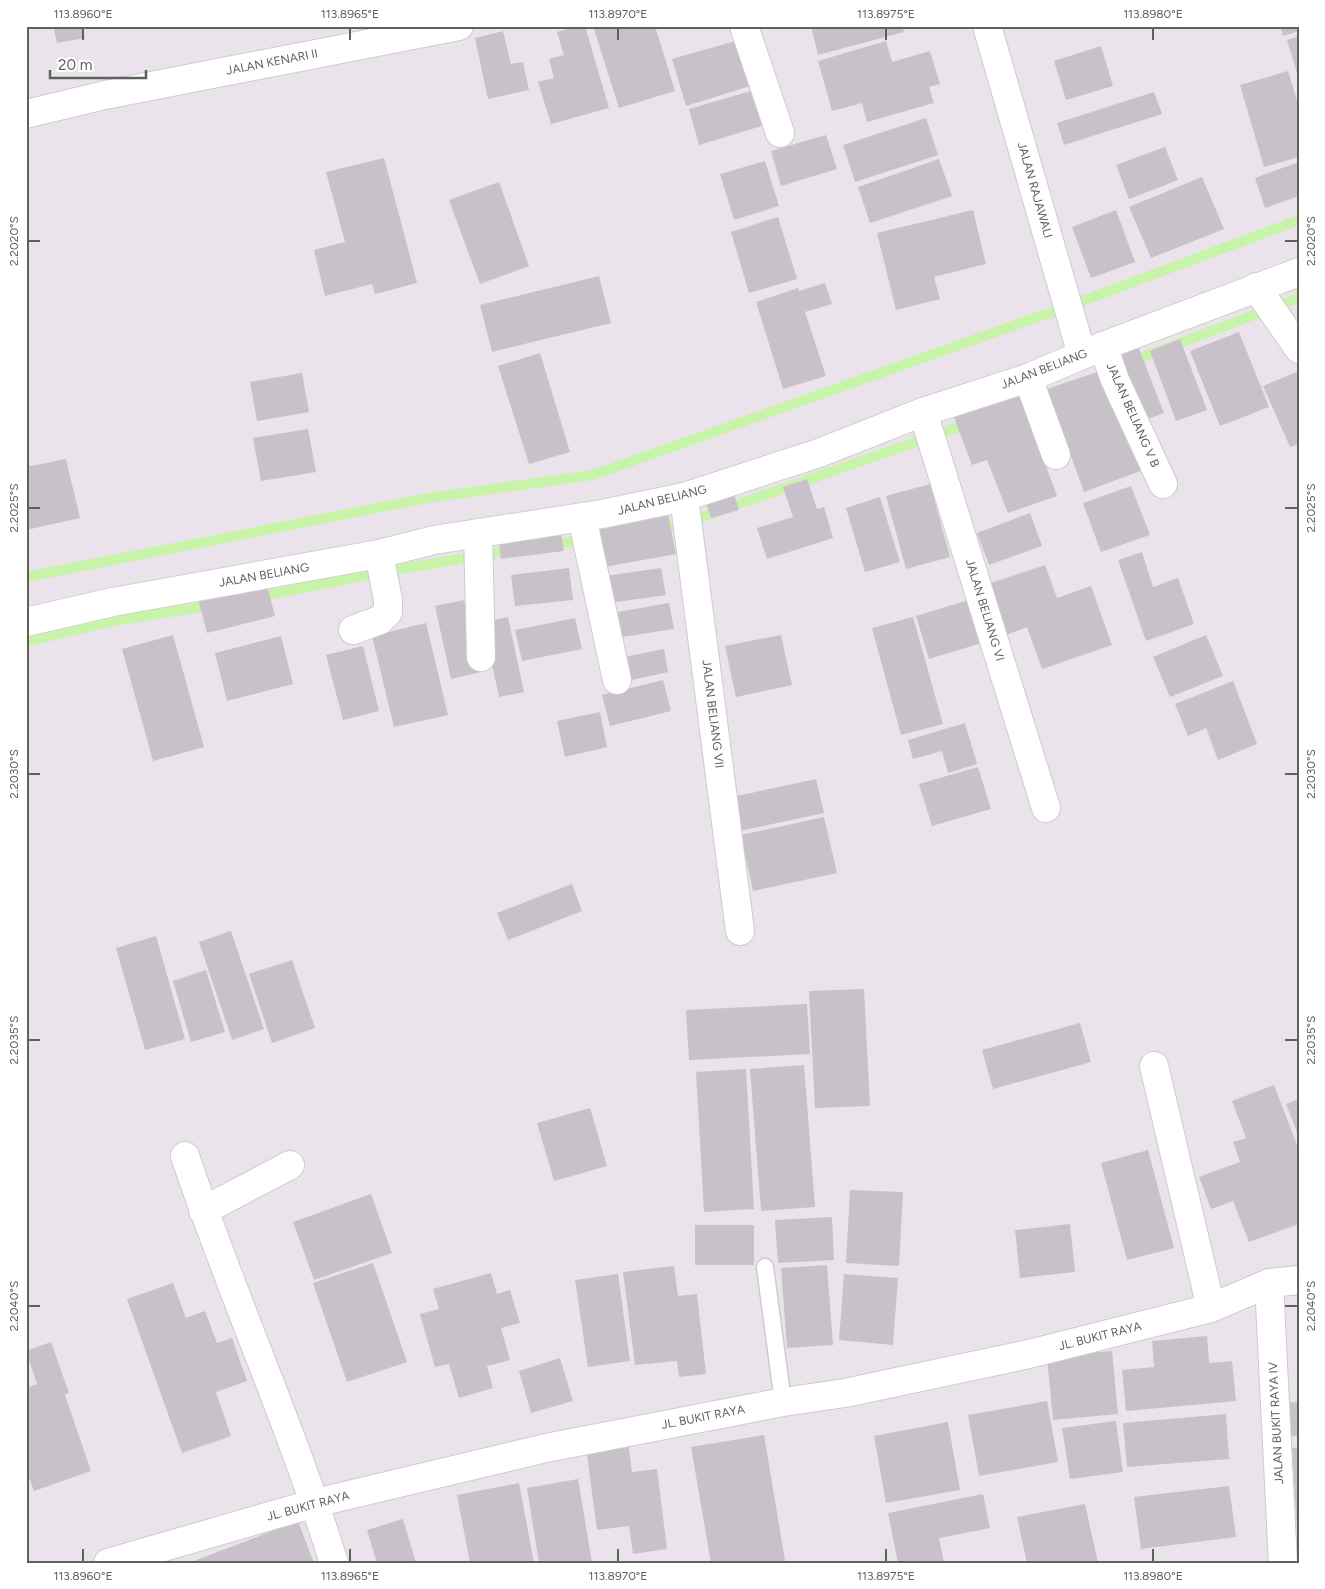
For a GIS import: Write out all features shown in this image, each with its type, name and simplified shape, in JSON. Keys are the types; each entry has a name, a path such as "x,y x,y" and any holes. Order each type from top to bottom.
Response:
{"street":[{"name":"JALAN KENARI II","path":"26,114 105,95 459,26"},
{"path":"744,26 780,133"},
{"name":"JALAN RAJAWALI","path":"987,26 1093,350"},
{"name":"JALAN BELIANG","path":"26,622 113,602 379,554 434,540 684,497 819,453 923,412 1028,378 1093,350 1299,272"},
{"path":"1256,287 1299,349"},
{"name":"JALAN BELIANG V B","path":"1093,350 1115,380 1163,484"},
{"path":"1028,378 1056,455"},
{"name":"JALAN BELIANG VI","path":"923,412 1046,808"},
{"name":"JALAN BELIANG VII","path":"684,497 740,931"},
{"path":"582,516 616,680"},
{"path":"478,533 480,656"},
{"path":"353,630 380,620 388,612 388,600 379,554"},
{"path":"1154,1066 1211,1308"},
{"path":"185,1156 203,1211 315,1503 334,1563"},
{"path":"203,1211 290,1165"},
{"name":"JL. BUKIT RAYA","path":"108,1563 315,1503 546,1448 783,1402 845,1393 1029,1354 1211,1308 1268,1283 1299,1280"},
{"name":"JALAN BUKIT RAYA IV","path":"1268,1283 1283,1563"}],"lane":[{"path":"765,1267 783,1402"}],"building":[{"path":"53,26 83,26 85,38 57,43"},
{"path":"585,26 609,108 551,124 538,82 554,78 549,59 564,55 557,32"},
{"path":"593,26 655,26 675,91 619,108"},
{"path":"811,26 902,26 904,32 818,55"},
{"path":"1280,26 1299,26 1299,31 1283,36"},
{"path":"503,31 511,64 523,62 529,90 488,99 475,38"},
{"path":"1299,36 1299,76 1298,76 1287,40"},
{"path":"746,38 760,83 686,106 672,59"},
{"path":"886,41 892,62 930,51 940,84 929,87 934,103 867,122 862,103 832,111 818,61"},
{"path":"1101,46 1113,86 1066,100 1054,61"},
{"path":"1288,71 1299,107 1299,157 1264,167 1240,85"},
{"path":"761,88 771,123 699,145 689,109"},
{"path":"1154,92 1162,114 1064,145 1057,123"},
{"path":"926,118 938,155 855,182 843,145"},
{"path":"826,135 837,169 781,186 771,151"},
{"path":"1165,147 1178,180 1129,199 1116,165"},
{"path":"384,158 417,283 375,294 372,284 325,296 314,250 345,242 326,172"},
{"path":"939,159 952,196 870,223 858,187"},
{"path":"765,161 779,206 734,220 720,174"},
{"path":"1299,162 1299,196 1265,208 1255,178"},
{"path":"1202,177 1224,229 1151,258 1129,207"},
{"path":"499,182 529,266 480,284 449,200"},
{"path":"973,210 986,264 934,277 940,299 896,310 877,233"},
{"path":"1116,210 1135,262 1091,278 1072,227"},
{"path":"778,217 797,279 749,293 731,232"},
{"path":"599,276 611,323 492,352 480,305"},
{"path":"825,283 832,304 805,312 826,376 783,389 756,302 798,288 799,291"},
{"path":"1239,332 1269,407 1220,426 1190,351"},
{"path":"1180,339 1207,410 1176,421 1150,351"},
{"path":"1138,346 1164,413 1140,422 1114,355"},
{"path":"540,353 570,452 529,464 498,366"},
{"path":"1106,369 1143,470 1084,492 1047,389"},
{"path":"1299,371 1299,444 1290,447 1263,386"},
{"path":"302,373 309,412 257,421 250,382"},
{"path":"1024,388 1037,442 1057,496 1008,513 987,460 972,465 953,415"},
{"path":"308,429 316,472 261,481 253,438"},
{"path":"66,459 80,518 26,530 26,467"},
{"path":"807,479 817,509 824,507 833,538 767,559 757,528 793,517 783,487"},
{"path":"930,484 950,557 906,569 886,496"},
{"path":"1131,486 1150,535 1101,552 1083,503"},
{"path":"732,487 739,510 711,518 704,496"},
{"path":"880,497 900,562 865,572 846,508"},
{"path":"666,504 676,554 599,568 590,518"},
{"path":"1030,513 1042,546 989,565 977,533"},
{"path":"560,527 564,551 501,559 498,536"},
{"path":"1142,552 1153,587 1178,578 1194,624 1146,641 1118,560"},
{"path":"1045,565 1057,598 1091,586 1112,645 1042,669 1027,627 1006,635 988,584"},
{"path":"569,568 573,600 515,606 511,575"},
{"path":"661,568 666,595 609,603 605,576"},
{"path":"265,578 275,616 207,633 197,595"},
{"path":"972,599 985,642 929,659 916,616"},
{"path":"464,600 481,672 451,679 435,606"},
{"path":"669,603 674,629 616,638 612,613"},
{"path":"508,617 524,692 499,697 483,622"},
{"path":"913,617 943,724 901,735 872,628"},
{"path":"575,618 582,649 522,661 515,630"},
{"path":"426,623 448,715 394,727 372,636"},
{"path":"173,635 204,747 153,761 122,649"},
{"path":"781,635 792,685 736,697 725,646"},
{"path":"1206,635 1223,676 1170,697 1153,657"},
{"path":"281,636 293,684 227,701 215,653"},
{"path":"363,646 379,711 343,720 326,655"},
{"path":"664,649 668,672 623,682 619,658"},
{"path":"663,680 671,711 610,726 602,695"},
{"path":"1233,681 1257,744 1218,760 1206,728 1188,736 1175,704"},
{"path":"600,712 607,747 565,757 557,721"},
{"path":"965,723 977,764 948,773 942,751 913,759 908,740"},
{"path":"978,767 991,809 932,826 919,784"},
{"path":"816,779 824,813 739,831 732,797"},
{"path":"824,817 837,873 753,891 741,835"},
{"path":"572,884 582,911 508,940 497,913"},
{"path":"231,931 264,1029 232,1040 199,942"},
{"path":"156,936 185,1039 145,1050 116,948"},
{"path":"292,960 315,1028 272,1043 249,974"},
{"path":"206,970 225,1032 191,1042 173,981"},
{"path":"864,989 870,1106 815,1108 809,991"},
{"path":"807,1004 810,1054 689,1060 686,1010"},
{"path":"1080,1023 1091,1062 993,1089 982,1050"},
{"path":"804,1065 815,1207 761,1211 750,1069"},
{"path":"746,1069 754,1209 704,1212 696,1072"},
{"path":"1274,1085 1299,1150 1299,1224 1249,1242 1233,1201 1211,1209 1199,1177 1240,1162 1233,1142 1246,1138 1232,1101"},
{"path":"1299,1099 1299,1137 1286,1104"},
{"path":"590,1108 607,1166 554,1181 537,1123"},
{"path":"1148,1150 1174,1248 1127,1260 1101,1163"},
{"path":"850,1190 903,1192 899,1266 846,1263"},
{"path":"371,1194 392,1253 314,1280 293,1222"},
{"path":"832,1217 834,1260 778,1263 775,1220"},
{"path":"1070,1224 1075,1272 1020,1278 1015,1230"},
{"path":"695,1225 754,1225 754,1265 695,1265"},
{"path":"373,1263 407,1362 347,1382 313,1283"},
{"path":"827,1265 833,1345 787,1348 781,1268"},
{"path":"674,1266 678,1296 697,1294 706,1374 679,1377 677,1361 635,1365 623,1272"},
{"path":"491,1273 497,1294 510,1290 520,1323 501,1328 510,1360 487,1366 493,1388 459,1398 449,1364 435,1367 420,1314 439,1309 433,1289"},
{"path":"618,1274 630,1361 588,1367 575,1280"},
{"path":"844,1274 898,1278 893,1345 839,1340"},
{"path":"173,1283 186,1318 205,1311 217,1343 232,1338 247,1381 216,1392 231,1436 182,1453 127,1299"},
{"path":"1207,1336 1209,1363 1232,1361 1236,1401 1126,1411 1122,1370 1154,1367 1152,1341"},
{"path":"51,1342 69,1393 65,1395 91,1471 34,1491 26,1469 26,1388 37,1384 26,1351"},
{"path":"1112,1351 1118,1414 1053,1420 1047,1357"},
{"path":"560,1358 573,1401 531,1413 519,1371"},
{"path":"1047,1401 1058,1462 979,1476 968,1415"},
{"path":"1299,1402 1299,1436 1285,1437 1282,1403"},
{"path":"1226,1414 1229,1459 1127,1467 1123,1423"},
{"path":"1116,1421 1123,1472 1070,1479 1062,1428"},
{"path":"948,1422 960,1490 886,1503 874,1436"},
{"path":"764,1435 785,1561 711,1563 691,1447"},
{"path":"628,1441 632,1472 657,1469 667,1549 633,1554 629,1526 597,1530 586,1447"},
{"path":"1299,1447 1299,1529 1297,1529 1292,1448"},
{"path":"578,1479 592,1563 539,1563 527,1488"},
{"path":"519,1483 534,1563 470,1563 457,1495"},
{"path":"1229,1486 1236,1537 1141,1549 1134,1497"},
{"path":"983,1494 990,1528 939,1538 944,1563 898,1563 888,1513"},
{"path":"1085,1504 1098,1563 1027,1563 1017,1517"},
{"path":"403,1519 416,1563 377,1563 367,1530"},
{"path":"298,1521 314,1563 189,1563"}],"waterway":[{"path":"26,577 428,498 593,475 1069,306 1299,220"},
{"path":"1130,362 1299,298"},
{"path":"657,528 688,522 970,423"},
{"path":"550,545 586,540"},
{"path":"258,597 383,572 514,550"},
{"path":"26,642 114,621 214,605"}]}
